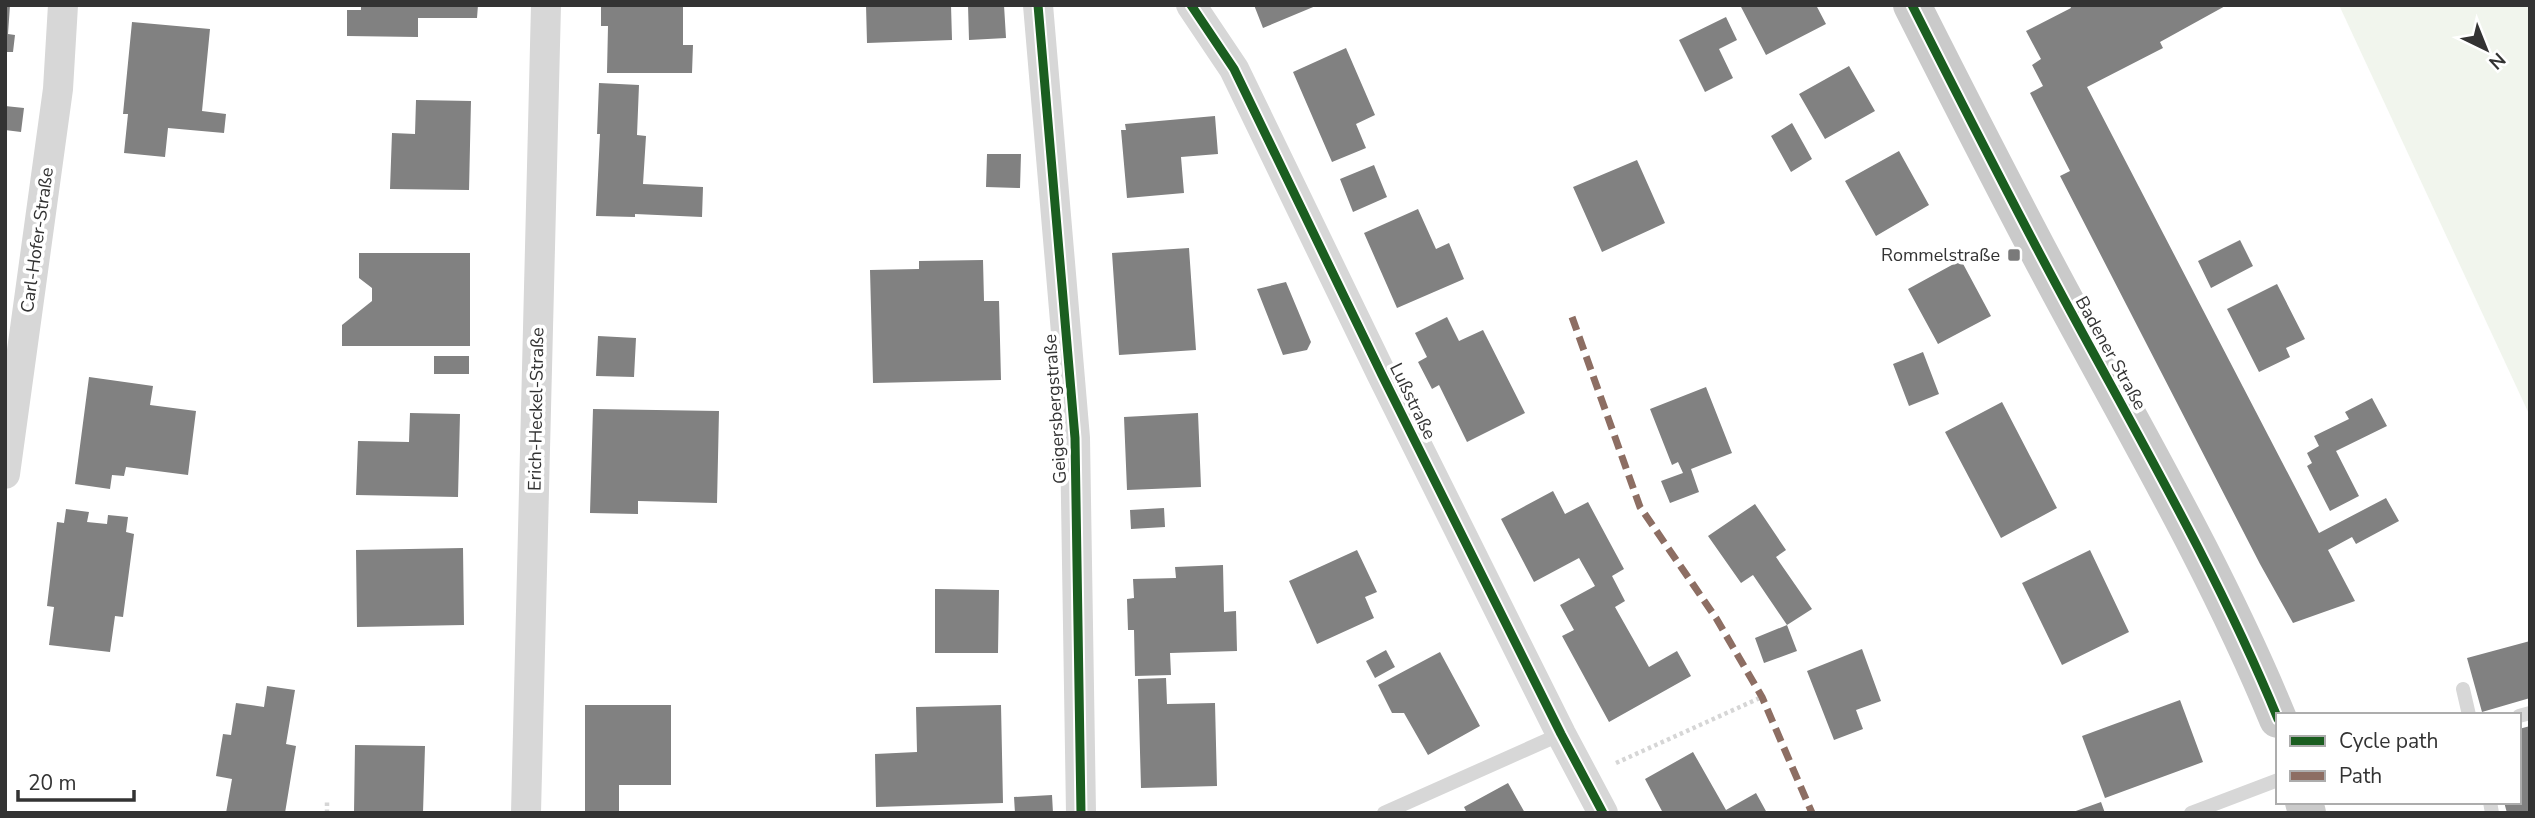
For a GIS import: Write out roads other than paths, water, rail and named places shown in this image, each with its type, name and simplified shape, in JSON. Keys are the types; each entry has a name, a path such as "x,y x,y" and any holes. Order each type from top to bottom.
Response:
{"main road":[{"name":"Badener Straße","path":"1912,5 2034,244 2164,484 2247,648 2276,714"}],"street":[{"name":"Carl-Hofer-Straße","path":"5,474 58,89 63,5"},
{"name":"Erich-Heckel-Straße","path":"526,813 546,5"},
{"name":"Geigersbergstraße","path":"1038,5 1075,438 1081,813"},
{"name":"Lußstraße","path":"1191,5 1234,69 1382,374 1603,813"}],"lane":[{"path":"2463,689 2469,713"},
{"path":"1384,813 1561,734"},
{"path":"2191,813 2276,781"}],"place":[{"name":"Rommelstraße","path":"2014,255"}]}
